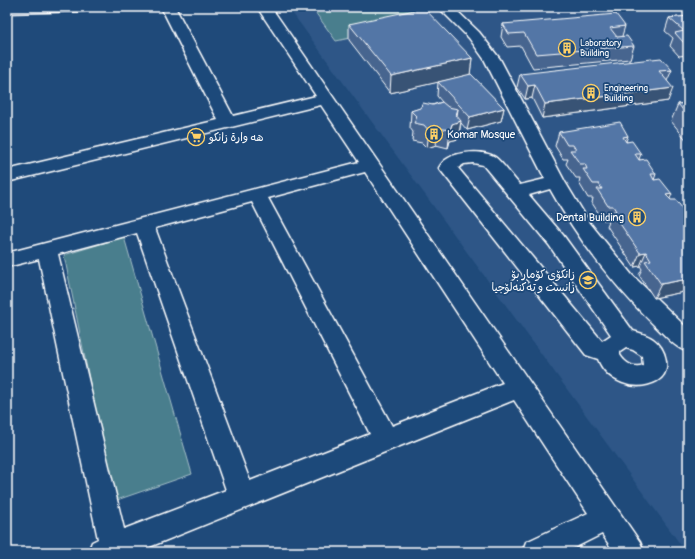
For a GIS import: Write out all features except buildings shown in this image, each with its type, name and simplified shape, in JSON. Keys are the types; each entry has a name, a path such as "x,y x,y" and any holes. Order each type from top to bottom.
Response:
{"street":[{"path":"7,9 84,7"},
{"path":"168,7 228,122"},
{"path":"264,7 630,552"},
{"path":"445,7 471,31 493,60 555,182 571,210 588,234 618,273 649,307 682,338"},
{"path":"7,176 325,99"},
{"path":"608,354 594,348 448,168 452,162 471,157 483,159 492,165 556,240 636,343 653,354 656,362 654,370 648,375 638,377 627,375 617,370 610,362 608,354 610,346 616,341 636,343 682,338"},
{"path":"7,260 370,165"},
{"path":"515,193 555,182"},
{"path":"257,194 386,439"},
{"path":"144,224 242,496"},
{"path":"48,249 108,550 519,386"},
{"path":"536,552 607,518"}],"shaded area":[{"name":"زانکۆی کۆمار بۆ زانست و تەکنەلۆجیا","path":"288,7 688,7 688,552 686,552"},
{"path":"341,7 416,7 430,21 336,41 315,12"},
{"path":"124,237 192,474 114,501 64,255"}],"place":[{"name":"Laboratory Building","path":"567,48"},
{"name":"Engineering Building","path":"591,93"},
{"name":"Komar Mosque","path":"434,134"},
{"name":"هه وارة زانكو","path":"196,137"},
{"name":"Dental Building","path":"637,217"},
{"name":"زانکۆی کۆمار بۆ زانست و تەکنەلۆجیا","path":"588,280"}]}
